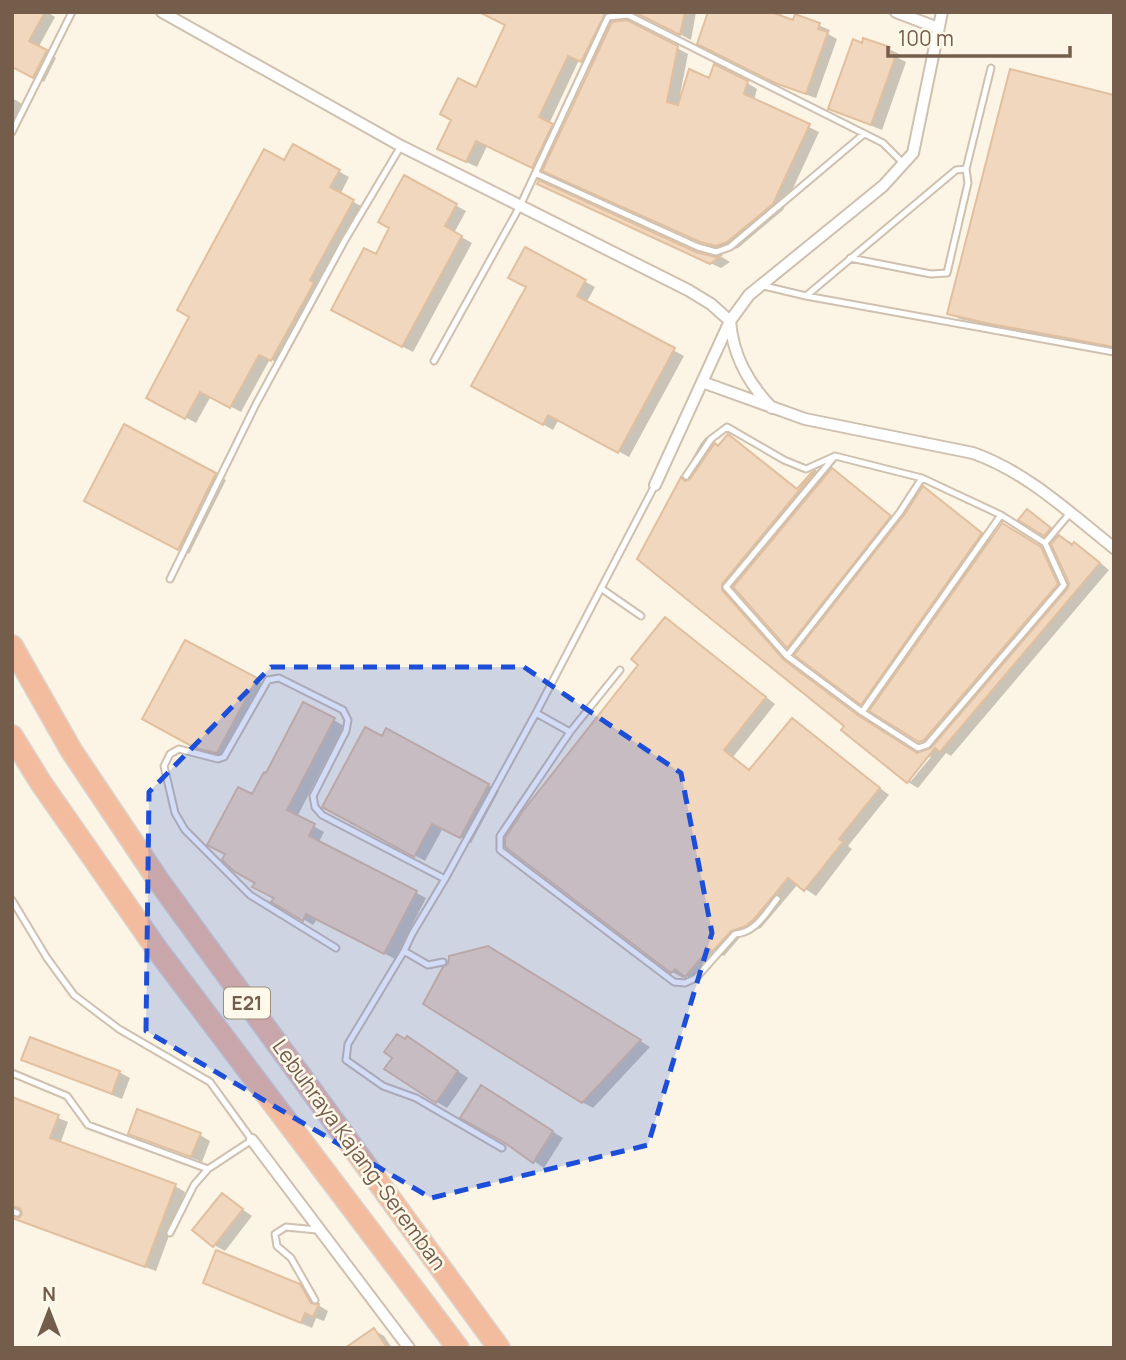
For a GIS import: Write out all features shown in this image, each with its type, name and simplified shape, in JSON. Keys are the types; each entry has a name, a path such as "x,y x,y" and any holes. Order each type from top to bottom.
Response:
{"highway":[{"name":"Lebuhraya Kajang-Seremban","path":"12,646 71,750 158,880 499,1348"},
{"name":"Lebuhraya Kajang-Seremban","path":"12,736 41,783 164,959 458,1348"}],"street":[{"path":"162,12 401,146 712,304 730,321 732,343 741,366 755,389 772,408"},
{"path":"896,12 938,28"},
{"path":"655,485 730,321 750,295 883,187 913,153 942,12"},
{"path":"702,382 805,419 973,453 993,460 1040,490 1114,548"},
{"path":"252,1140 409,1348"}],"lane":[{"path":"12,132 72,12"},
{"path":"434,361 520,206 608,17 628,15 883,143 904,164"},
{"path":"850,258 931,274 947,273 968,183 966,169 991,68"},
{"path":"535,173 698,247 716,252 730,247 864,134"},
{"path":"170,579 256,404 345,240 401,146"},
{"path":"806,296 956,170 966,169"},
{"path":"761,285 806,296 1114,352"},
{"path":"686,476 711,439 727,427 784,460 806,469 835,456 922,478 1001,515 1045,543 1064,585 927,745 918,748 862,712 787,656 726,587 835,456"},
{"path":"787,656 900,512 922,478"},
{"path":"502,1148 416,1098 383,1086 346,1060 348,1044 445,879 536,713 655,485"},
{"path":"1045,543 1070,513"},
{"path":"862,712 1001,515"},
{"path":"602,589 641,616"},
{"path":"620,670 570,732 500,836 500,850 674,982 685,983 696,978 735,934 745,933 752,928 777,899"},
{"path":"336,948 250,895 185,830 175,813 167,784 164,766 170,754 179,749 218,759 224,757 268,680 279,678 343,710 348,720 346,731 313,796 315,807 322,815 445,879"},
{"path":"536,713 570,732"},
{"path":"12,900 47,958 74,995 119,1028 210,1082 252,1140 208,1170 194,1185 170,1233"},
{"path":"404,951 428,965 443,962"},
{"path":"12,1073 67,1096 88,1125 208,1170"},
{"path":"315,1300 291,1258 277,1247 275,1234 286,1227 320,1230"}],"highlighted area":[{"path":"271,667 524,667 681,773 712,933 648,1145 431,1198 146,1031 149,792"}],"building":[{"path":"12,12 45,12 29,41 47,50 33,78 12,67"},
{"path":"479,12 606,12 581,62 568,56 539,117 553,124 532,168 476,141 466,162 437,149 451,120 440,114 458,78 476,87 505,25"},
{"path":"634,12 685,12 680,35"},
{"path":"708,12 771,12 793,20 795,14 820,23 818,29 828,32 806,94 775,83 697,44"},
{"path":"627,20 678,46 667,102 678,105 689,69 709,78 714,64 748,81 744,94 810,124 773,204 727,242 716,246 700,242 542,171 612,22"},
{"path":"863,38 890,47 888,52 896,55 871,125 828,109 853,39 862,43"},
{"path":"1010,69 1114,95 1114,347 947,314"},
{"path":"293,144 340,170 330,187 354,200 310,280 314,283 271,361 259,355 230,408 200,392 185,419 146,398 189,317 177,310 264,149 284,160"},
{"path":"404,175 457,204 445,226 462,236 402,347 331,310 364,248 376,254 389,228 378,222"},
{"path":"539,180 696,252 715,257 722,255 710,264 537,184"},
{"path":"525,247 586,280 577,296 675,348 618,453 548,415 543,425 471,386 526,287 508,278"},
{"path":"124,424 216,473 178,550 84,501"},
{"path":"728,434 797,489 816,470 722,584 722,590 784,660 859,716 917,753 931,748 1068,588 1069,583 1051,544 1059,535 1072,545 1074,542 1100,563 940,752 935,748 907,783 841,730 844,726 637,559 681,477 685,481 690,479 715,443 718,446"},
{"path":"832,468 891,516 787,648 733,587"},
{"path":"923,486 982,533 861,705 794,655 904,515"},
{"path":"1027,509 1051,528 1044,536 1018,520"},
{"path":"1002,523 1041,547 1058,584 924,740 919,742 869,711"},
{"path":"665,617 766,697 724,750 749,770 792,718 880,788 839,839 843,842 804,891 788,878 755,918 746,926 731,931 713,951 709,949 685,977 675,969 671,973 505,847 505,838 523,811 638,665 631,659"},
{"path":"185,640 257,678 217,753 195,748 142,719"},
{"path":"303,702 335,718 287,810 315,824 309,836 417,891 384,954 306,914 303,921 271,902 274,898 252,887 255,883 235,872 222,860 225,854 207,845 238,787 252,794"},
{"path":"365,727 382,736 386,728 489,784 460,838 432,824 414,857 322,807"},
{"path":"488,946 641,1040 582,1103 423,1004 443,967 448,964 449,956"},
{"path":"397,1034 405,1039 407,1036 458,1071 436,1103 384,1069 392,1058 384,1052"},
{"path":"30,1037 120,1071 112,1094 21,1060"},
{"path":"481,1085 553,1131 533,1163 505,1143 460,1118"},
{"path":"12,1097 59,1115 50,1138 176,1184 145,1267 12,1218 20,1217 22,1213 20,1208 12,1206"},
{"path":"137,1109 201,1133 191,1157 128,1134"},
{"path":"222,1193 243,1209 213,1247 192,1230"},
{"path":"216,1250 300,1284 311,1303 319,1304 313,1317 305,1313 301,1323 203,1283"},
{"path":"374,1328 387,1348 345,1348"}]}
